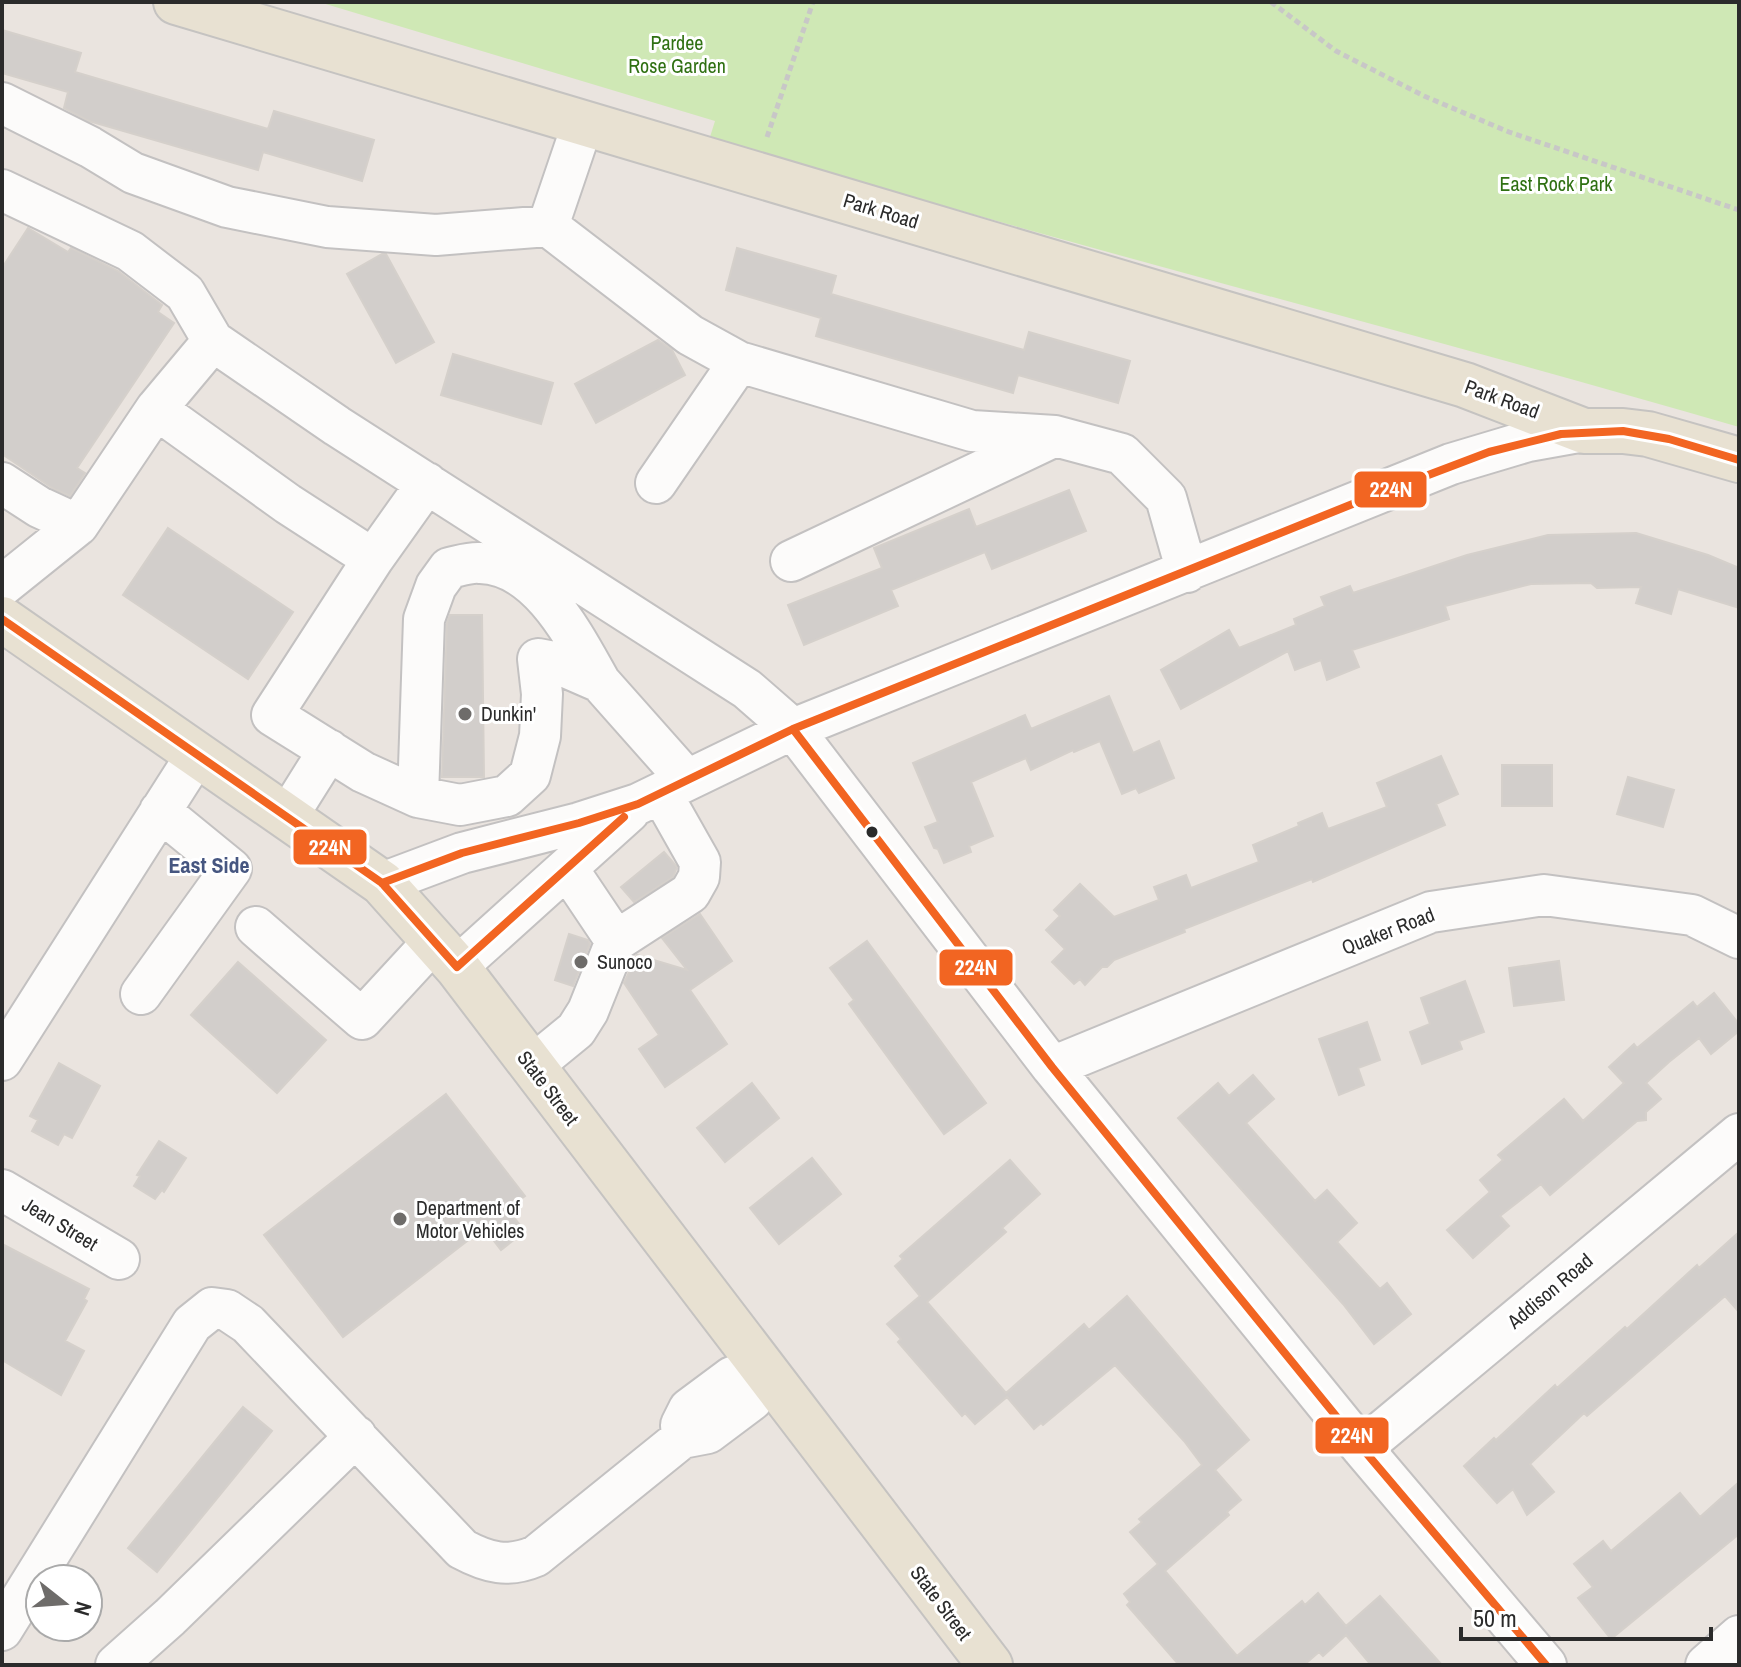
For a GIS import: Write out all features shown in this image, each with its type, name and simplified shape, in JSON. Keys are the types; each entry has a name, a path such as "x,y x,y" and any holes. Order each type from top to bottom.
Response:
{"main road":[{"name":"Park Road","path":"176,2 1465,385 1584,431 1648,434 1739,460"},
{"name":"State Street","path":"2,619 382,883 445,954 990,1665"}],"street":[{"path":"2,103 90,147 133,173 227,207 327,227 436,235 548,226 690,335 739,362 972,431 1055,436 1122,454 1166,498 1187,572"},
{"path":"548,226 583,123"},
{"path":"2,190 130,251 185,293 213,341 427,483 538,572 747,689 793,729 1052,1067 1362,1448 1546,1665"},
{"path":"2,586 78,525 156,409 213,341"},
{"path":"656,483 739,362"},
{"path":"156,409 288,504 373,559"},
{"path":"382,883 462,853 579,823 662,792 793,729 1451,464 1528,441 1584,431"},
{"path":"791,561 1055,436"},
{"path":"2,483 39,507 78,525"},
{"path":"427,483 373,559 272,715 363,772 418,797 460,805 507,796 530,775 540,736 542,694 538,659 554,662 600,682"},
{"path":"418,797 424,619 436,586 449,568 481,562 511,571 538,572"},
{"path":"532,1066 576,1030 588,1011 616,941 690,893 699,877 700,862 572,632 542,593 538,572"},
{"path":"287,817 329,750"},
{"path":"2,1060 197,754"},
{"path":"256,927 362,1019 445,954 567,868 662,792"},
{"path":"141,994 231,869 160,811"},
{"path":"567,868 616,941"},
{"name":"Quaker Road","path":"1052,1067 1431,912 1544,895 1692,915 1739,938"},
{"name":"Addison Road","path":"1362,1448 1739,1134"},
{"name":"Jean Street","path":"2,1190 119,1259"},
{"path":"2,1630 192,1324 212,1308 227,1310 248,1324 462,1549 484,1561 507,1565 536,1556 682,1438 708,1433 752,1400 764,1371"},
{"path":"116,1665 170,1617 356,1436"},
{"path":"1706,1665 1739,1636"}],"path":[{"path":"755,173 813,2"},
{"path":"1271,2 1336,51 1424,96 1509,132 1739,210"}],"green space":[{"name":"East Rock Park","path":"319,2 1739,2 1739,427 838,176 710,137 715,121"}],"building":[{"path":"2,30 81,53 75,72 268,129 274,111 374,140 362,181 263,152 258,170 89,121 64,108 68,92 2,73"},
{"path":"28,228 68,252 71,248 118,271 162,305 158,312 174,323 77,468 85,473 70,496 54,489 2,454 2,268"},
{"path":"737,248 836,276 831,294 1024,350 1029,332 1130,361 1118,403 1018,375 1013,393 816,336 821,318 726,290"},
{"path":"386,254 434,342 396,363 347,274"},
{"path":"658,340 672,350 685,375 596,423 575,384"},
{"path":"453,354 553,383 541,424 441,395"},
{"path":"1069,490 1086,531 992,569 985,552 891,590 898,606 804,645 788,605 882,568 874,548 969,509 976,527"},
{"path":"168,528 293,612 248,679 123,595"},
{"path":"1636,533 1739,568 1739,608 1678,589 1671,614 1636,603 1641,587 1597,588 1591,583 1531,584 1445,606 1449,619 1352,650 1359,667 1327,680 1321,660 1295,670 1288,651 1181,709 1161,670 1229,630 1239,648 1296,625 1294,619 1325,606 1321,597 1350,586 1353,593 1467,555 1548,535"},
{"path":"450,615 482,615 484,777 442,777 447,623"},
{"path":"1109,696 1133,753 1159,741 1174,778 1139,793 1136,788 1122,794 1100,741 1031,770 1026,758 971,782 993,836 969,846 971,852 944,863 925,827 938,822 913,763 1025,715 1031,729"},
{"path":"1441,756 1458,794 1436,804 1445,825 1313,882 1312,879 1184,929 1185,932 1114,960 1107,967 1102,967 1085,985 1080,979 1074,984 1052,962 1065,949 1046,930 1060,916 1054,910 1080,884 1114,917 1159,900 1154,887 1186,875 1191,888 1259,862 1253,845 1322,813 1328,829 1387,807 1377,783"},
{"path":"1502,765 1552,765 1552,806 1502,806"},
{"path":"1628,777 1674,790 1663,827 1617,814"},
{"path":"664,852 677,867 673,877 634,902 621,887"},
{"path":"700,914 732,961 690,990 727,1044 665,1087 639,1049 659,1035 624,983 637,955 687,970 662,938"},
{"path":"569,934 588,940 590,944 573,986 555,980"},
{"path":"867,941 986,1103 944,1134 849,1004 854,1000 830,968"},
{"path":"1559,961 1564,1000 1514,1006 1509,968"},
{"path":"238,962 326,1040 277,1093 191,1015"},
{"path":"1465,981 1484,1032 1459,1041 1462,1049 1422,1064 1410,1032 1430,1024 1421,998"},
{"path":"1714,993 1739,1024 1739,1031 1711,1054 1699,1038 1669,1062 1646,1083 1661,1099 1646,1112 1646,1120 1637,1121 1550,1195 1541,1184 1500,1216 1509,1226 1473,1258 1447,1230 1490,1192 1480,1180 1503,1160 1498,1155 1564,1099 1583,1121 1624,1083 1609,1067 1634,1044 1637,1048 1693,1002 1697,1007"},
{"path":"1367,1022 1380,1060 1358,1068 1364,1085 1339,1095 1319,1039"},
{"path":"59,1063 100,1086 72,1138 64,1134 58,1145 32,1131 38,1120 30,1116"},
{"path":"1253,1075 1274,1099 1246,1123 1315,1201 1327,1190 1357,1223 1337,1242 1380,1289 1387,1283 1411,1314 1374,1344 1343,1304 1178,1118 1218,1083 1229,1096"},
{"path":"752,1083 779,1118 725,1162 697,1128"},
{"name":"Department of Motor Vehicles","path":"446,1094 525,1196 507,1209 525,1231 501,1250 484,1228 343,1337 264,1235"},
{"path":"159,1141 186,1158 164,1192 162,1190 155,1199 134,1186 140,1176 137,1175"},
{"path":"812,1158 841,1194 779,1244 750,1208"},
{"path":"1010,1160 1040,1194 1002,1228 1006,1232 927,1302 1006,1393 1084,1324 1089,1330 1127,1296 1249,1440 1215,1470 1241,1500 1227,1512 1229,1515 1165,1571 1237,1656 1302,1601 1305,1605 1318,1593 1346,1626 1380,1596 1442,1665 1371,1665 1346,1635 1323,1656 1319,1652 1304,1665 1179,1665 1127,1605 1130,1602 1124,1594 1158,1564 1130,1532 1142,1522 1139,1519 1202,1465 1184,1441 1115,1365 1043,1425 1041,1423 1034,1429 1007,1397 975,1424 965,1413 962,1416 898,1342 901,1339 887,1324 920,1296 895,1266 903,1259 900,1256"},
{"path":"1739,1232 1739,1312 1725,1296 1587,1416 1584,1413 1530,1464 1554,1492 1527,1515 1513,1489 1497,1503 1464,1466 1555,1385 1557,1388"},
{"path":"2,1244 89,1289 84,1299 87,1301 65,1341 84,1351 61,1395 2,1360"},
{"path":"243,1407 272,1431 157,1572 128,1548"},
{"path":"1739,1482 1739,1534 1611,1639 1578,1598 1593,1587 1574,1564 1603,1541 1611,1551 1680,1493 1700,1517"}],"transit line":[{"name":"224N","path":"382,883 462,853 579,823 638,804 793,729 1489,452 1561,434 1623,431 1669,439 1739,460"},
{"name":"224N","path":"2,619 382,883 457,967 624,817"},
{"name":"224N","path":"793,729 1052,1067 1362,1448 1546,1665"}],"place":[{"name":"Dunkin'","path":"465,714"},
{"name":"Sunoco","path":"581,962"},
{"name":"Department of Motor Vehicles","path":"400,1219"}],"district":[{"name":"East Side","path":"209,865"}],"park label":[{"name":"Pardee Rose Garden","path":"677,54"}]}
